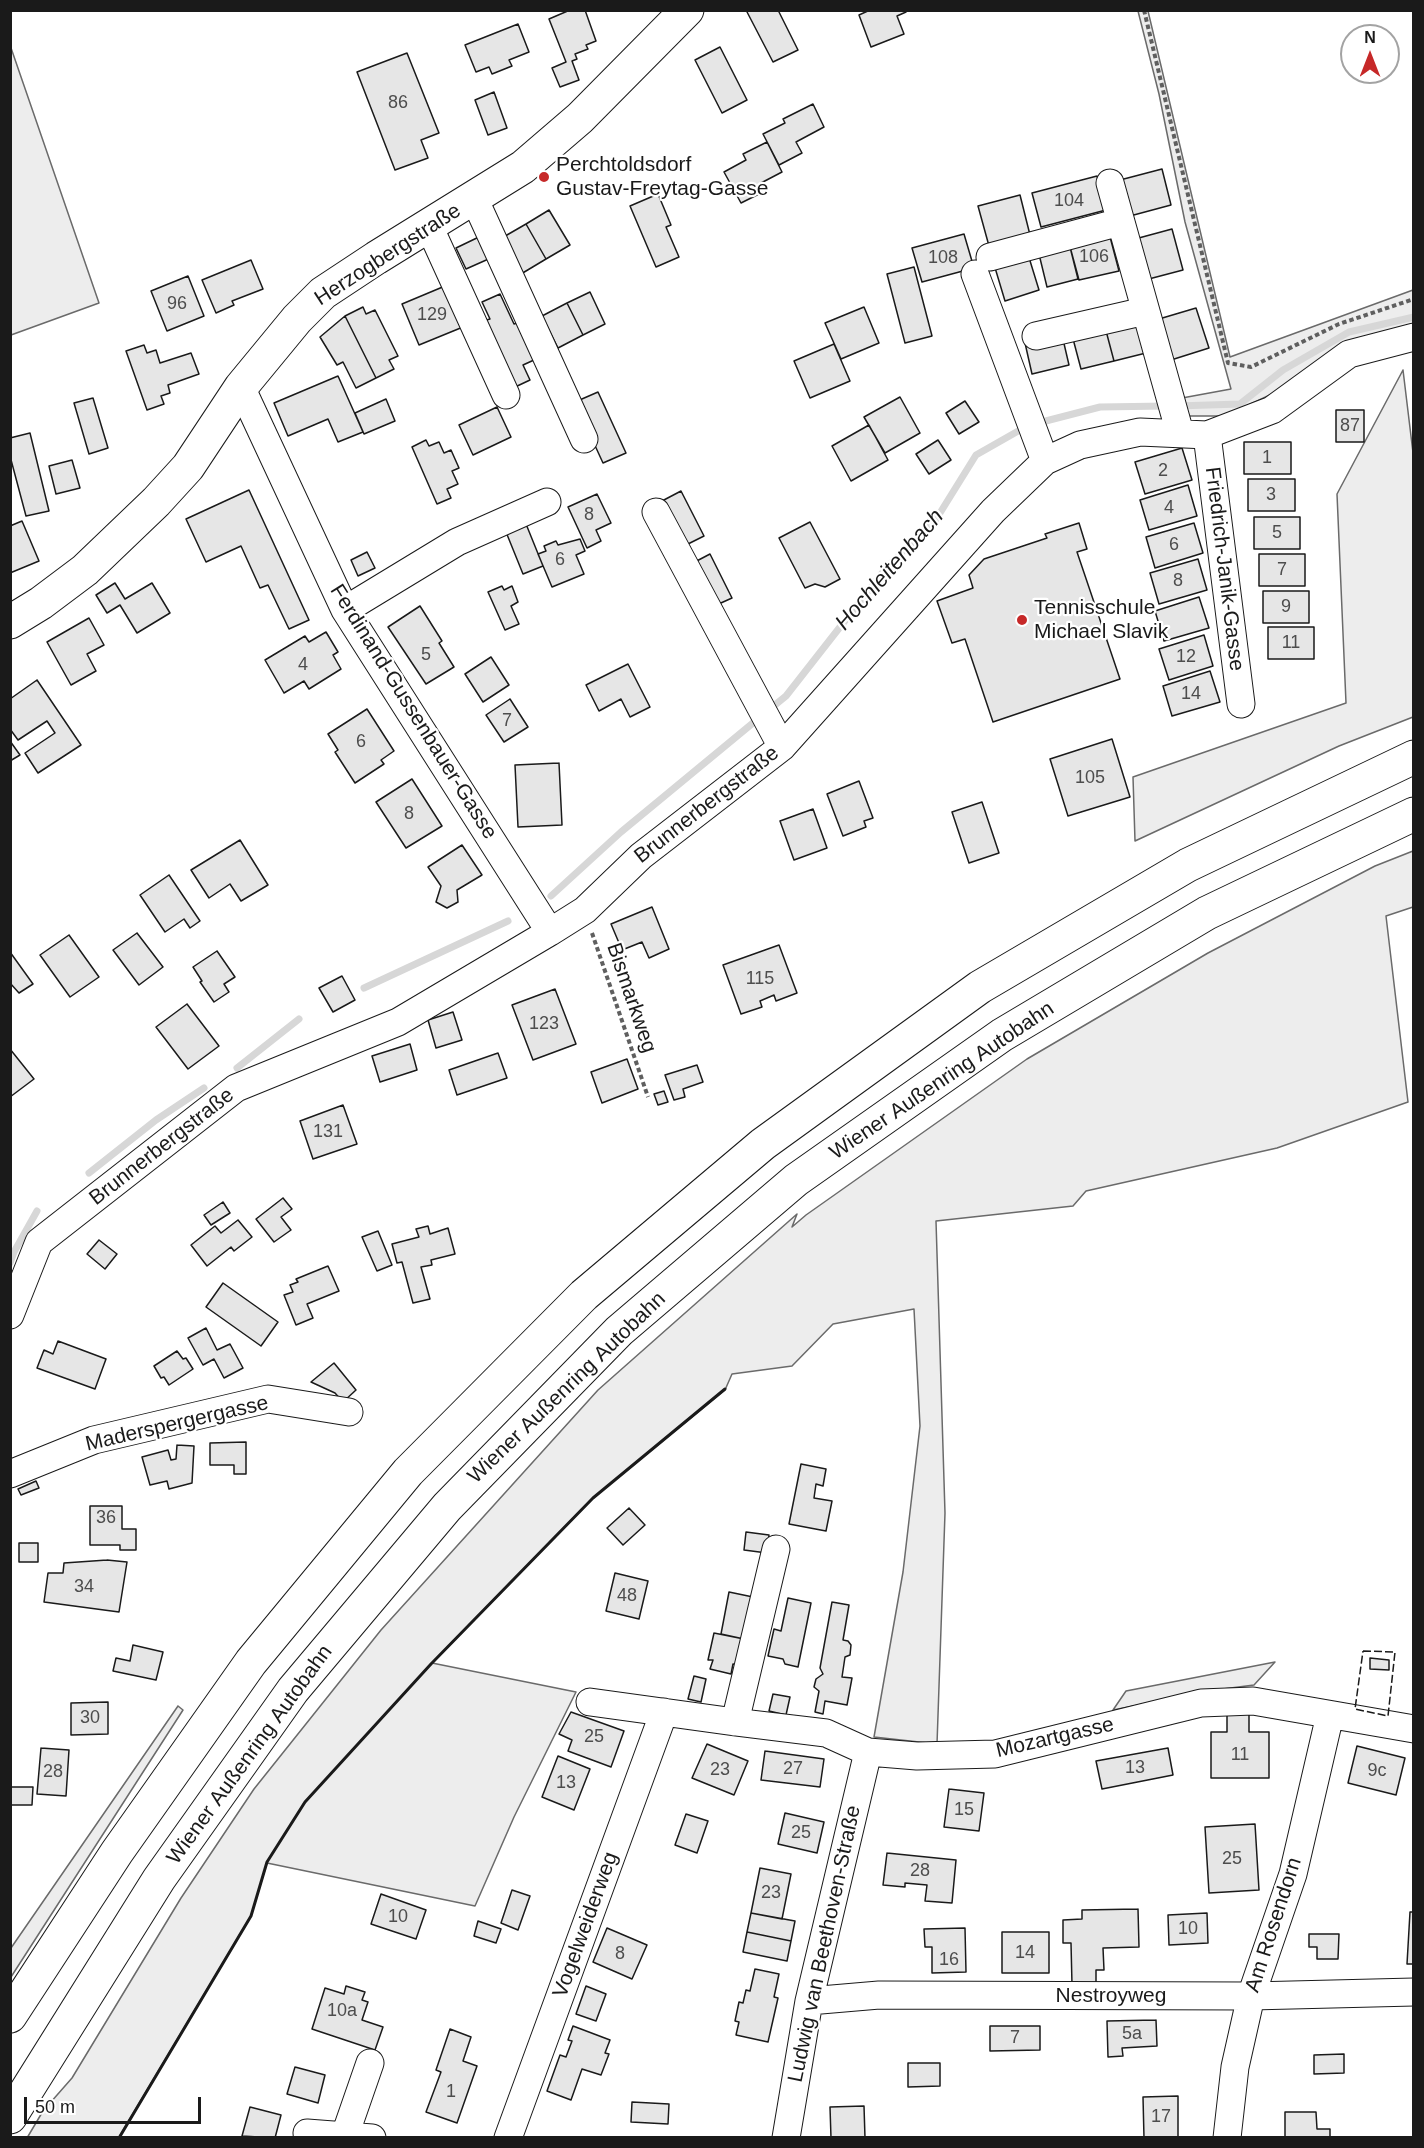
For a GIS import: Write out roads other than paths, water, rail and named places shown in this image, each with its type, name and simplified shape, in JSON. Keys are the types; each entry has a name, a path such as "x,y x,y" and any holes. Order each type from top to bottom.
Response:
{"main road":[{"name":"Herzogbergstraße","path":"10,622 41,603 85,570 156,502 188,467 241,387 297,319 323,293 523,167 580,118 687,10"},
{"path":"10,2016 117,1852 251,1662 408,1472 584,1295 763,1144 980,987 1188,865 1413,757"},
{"name":"Wiener Außenring Autobahn","path":"10,2117 159,1880 293,1690 447,1507 619,1331 796,1180 1002,1035 1207,913 1413,814"}],"street":[{"path":"1110,183 1175,414"},
{"path":"474,198 584,439"},
{"path":"1045,461 1030,422 983,265 1120,222"},
{"path":"429,226 506,395"},
{"path":"1036,336 1145,311"},
{"name":"Brunnerbergstraße","path":"10,1315 39,1242 236,1088 398,1022 585,910 1045,461 1080,445 1140,432 1175,414 1207,435 1272,410 1349,354 1413,337"},
{"name":"Ferdinand-Gussenbauer-Gasse","path":"241,387 345,610 550,932"},
{"name":"Friedrich-Janik-Gasse","path":"1207,435 1241,704"},
{"path":"345,610 457,542 547,502"},
{"path":"656,512 771,726"},
{"name":"Maderspergergasse","path":"10,1474 94,1440 268,1399 349,1412"},
{"path":"735,1722 776,1549"},
{"name":"Mozartgasse","path":"590,1702 826,1733 867,1752 918,1756 995,1754 1201,1703 1253,1701 1413,1729"},
{"name":"Vogelweiderweg","path":"508,2138 664,1712"},
{"name":"Am Rosendorn","path":"1227,2138 1235,2067 1251,1996 1293,1874 1330,1715"},
{"name":"Ludwig van Beethoven-Straße","path":"786,2138 809,2001 867,1752"},
{"name":"Nestroyweg","path":"809,2001 879,1995 1251,1996 1413,1992"},
{"path":"345,2135 370,2063"},
{"path":"308,2133 372,2138"}],"waterway":[{"name":"Hochleitenbach","path":"1177,406 1240,404 1283,370 1349,332 1414,317"},
{"name":"Hochleitenbach","path":"1038,423 1100,407 1166,406"},
{"name":"Hochleitenbach","path":"770,709 786,696 887,567 935,521 976,455 1027,426"},
{"name":"Hochleitenbach","path":"551,896 621,832 759,718"},
{"name":"Hochleitenbach","path":"364,988 508,921"},
{"name":"Hochleitenbach","path":"237,1068 299,1019"},
{"name":"Hochleitenbach","path":"89,1173 156,1120 204,1088"},
{"name":"Hochleitenbach","path":"10,1263 37,1211"}],"place":[{"name":"Perchtoldsdorf Gustav-Freytag-Gasse","path":"544,177"},
{"name":"Tennisschule Michael Slavik","path":"1022,620"}]}
